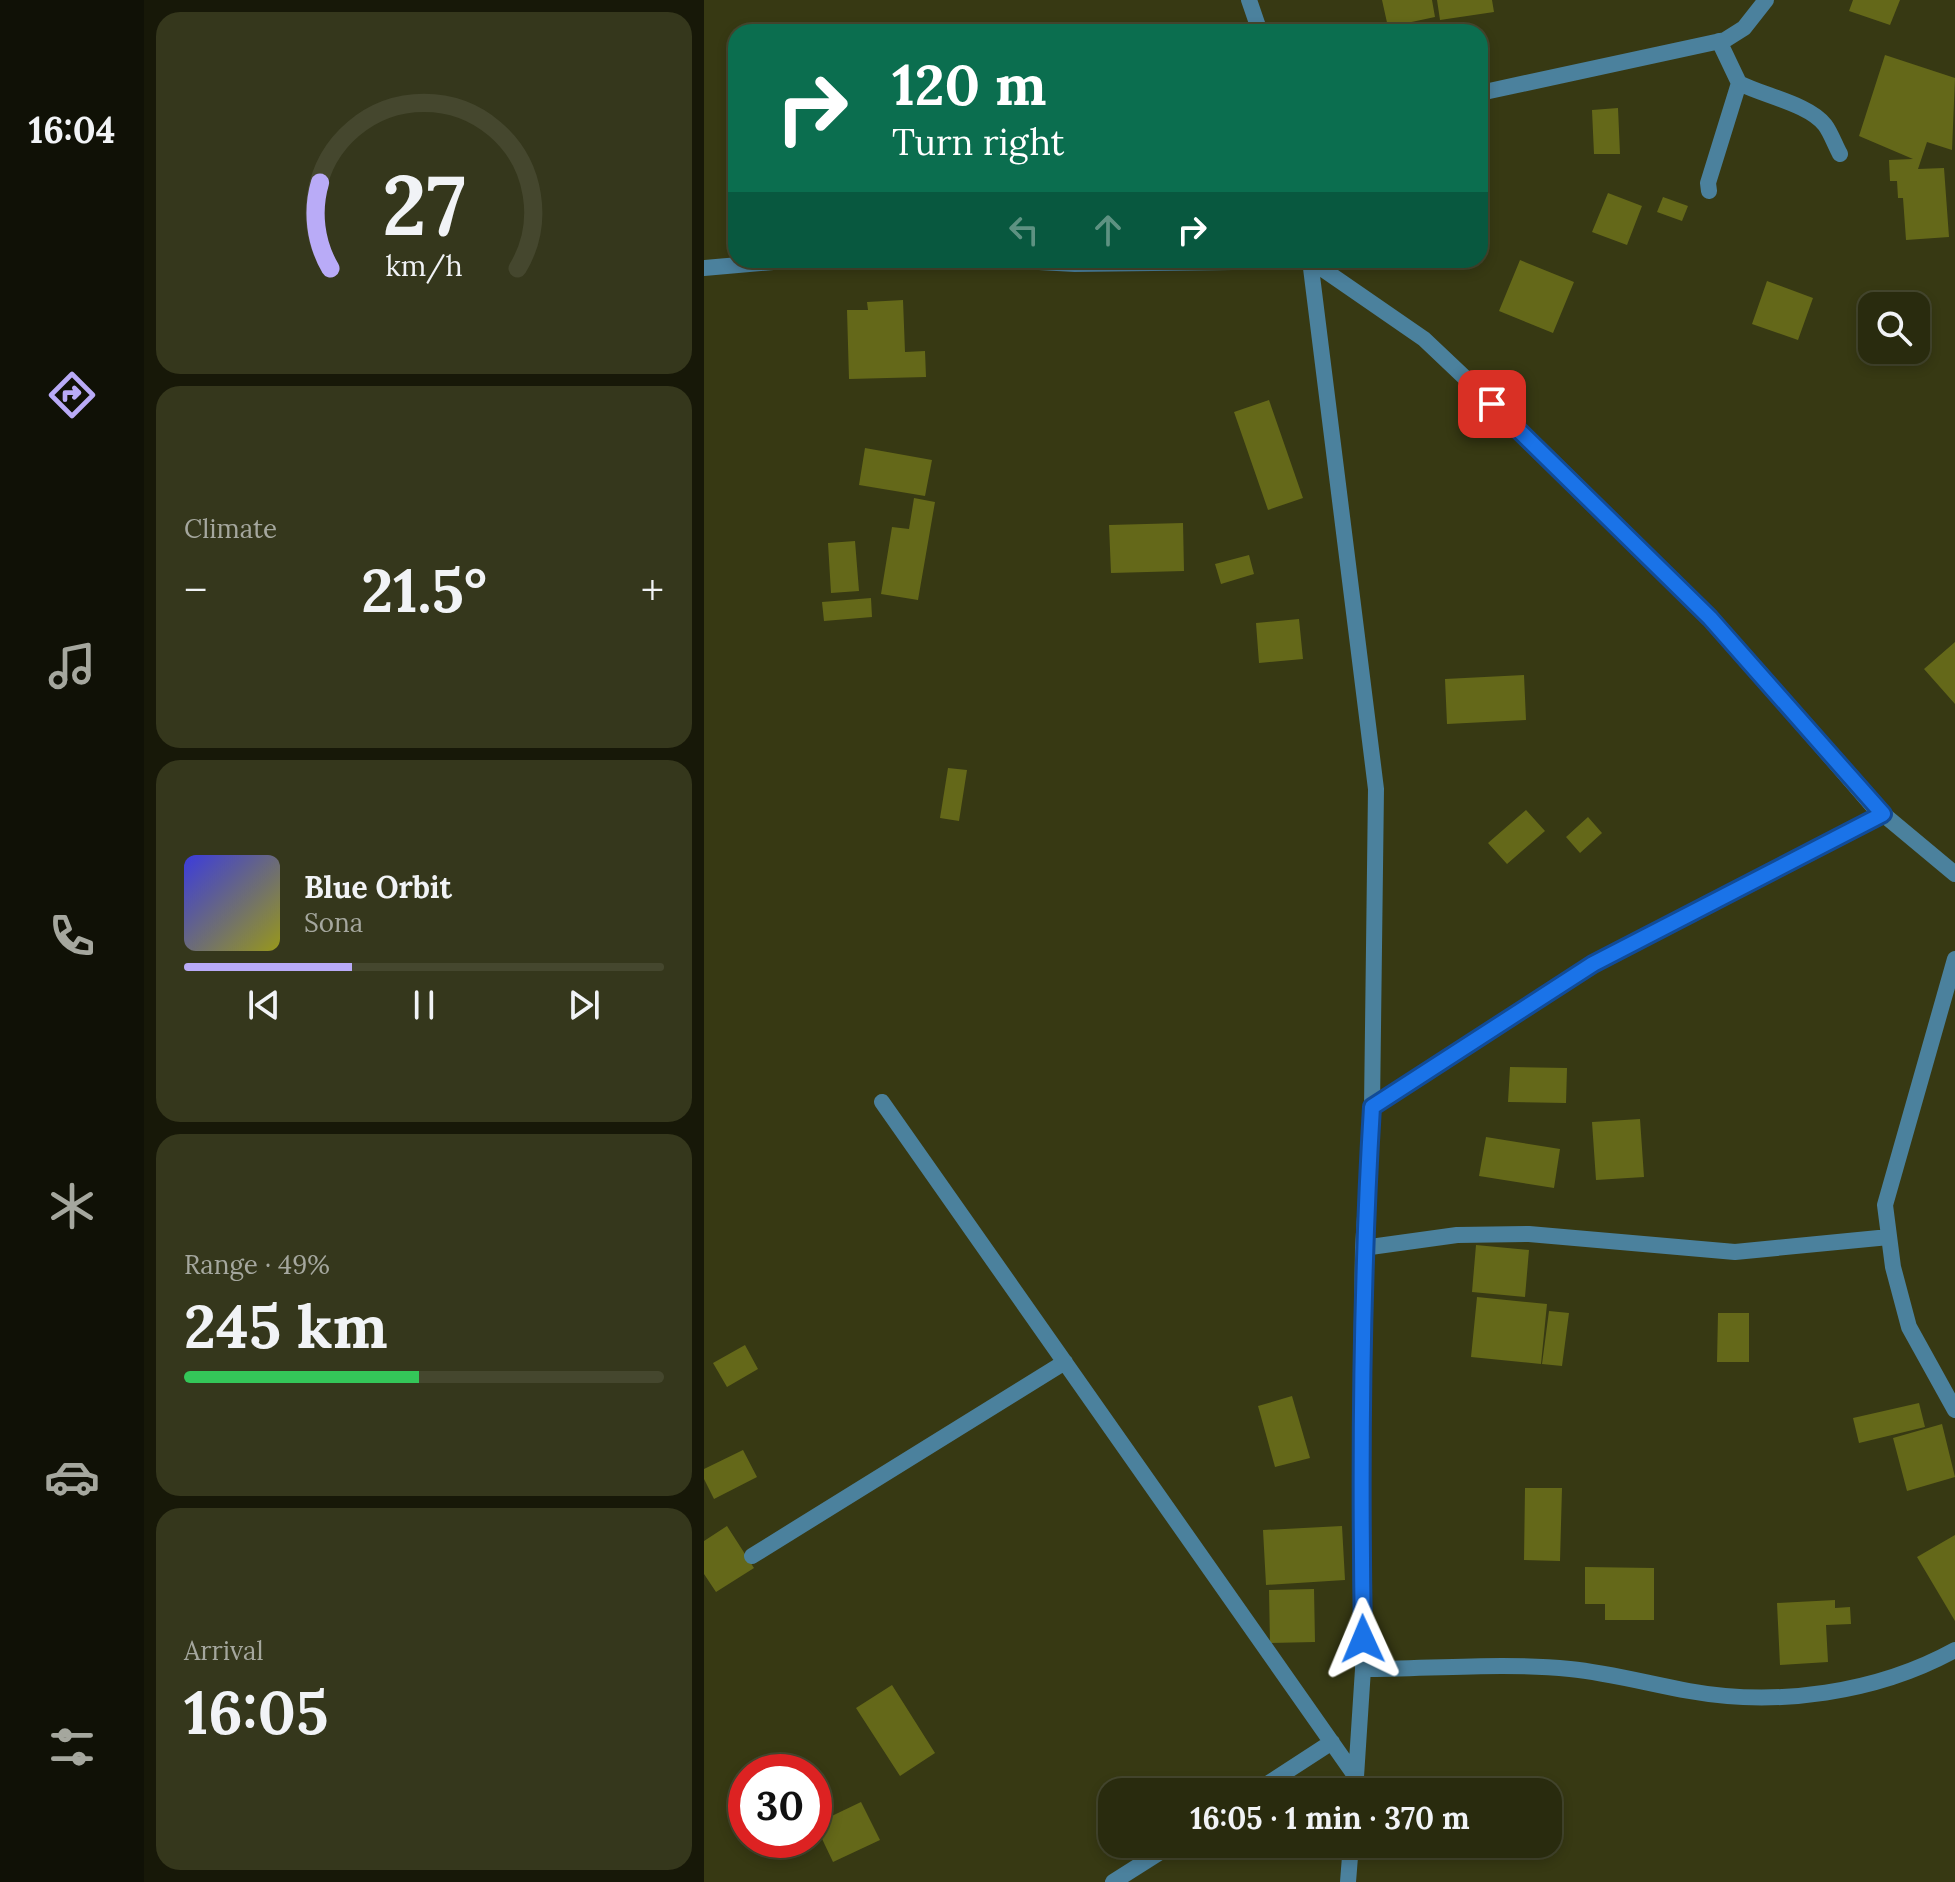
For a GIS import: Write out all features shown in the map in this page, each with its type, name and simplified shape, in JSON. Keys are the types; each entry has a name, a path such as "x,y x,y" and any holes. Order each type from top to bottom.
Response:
{"street":[{"path":"1249,0 1257,24"},
{"path":"1488,91 1719,41 1744,28 1766,0"},
{"path":"1719,41 1739,83 1778,101 1807,109 1825,125 1840,154"},
{"path":"1709,191 1708,183 1739,83"},
{"path":"704,268 728,266"},
{"path":"1311,268 1376,789 1372,1107 1363,1248 1360,1458 1363,1669 1356,1778"},
{"path":"1320,268 1424,339 1710,618 1883,814 1951,865"},
{"path":"1372,1107 1593,964 1883,814"},
{"path":"1955,959 1885,1205 1893,1267 1909,1327 1955,1410"},
{"path":"882,1102 1332,1742 1353,1778"},
{"path":"1363,1248 1457,1235 1529,1234 1735,1252 1889,1237"},
{"path":"752,1556 1065,1362"},
{"path":"1363,1669 1568,1669 1691,1692 1754,1699 1825,1693 1922,1668 1955,1650"},
{"path":"1277,1778 1332,1742"},
{"path":"1113,1882 1151,1858"},
{"path":"1348,1882 1350,1858"}],"building":[{"path":"1382,0 1432,0 1435,17 1387,24"},
{"path":"1437,0 1492,0 1494,12 1440,20"},
{"path":"1853,0 1900,0 1890,25 1849,11"},
{"path":"1885,55 1955,78 1952,150 1927,142 1918,169 1944,168 1949,237 1906,240 1903,198 1898,198 1897,181 1890,181 1889,160 1913,159 1859,136"},
{"path":"1618,108 1620,154 1594,154 1592,110"},
{"path":"1608,193 1642,206 1627,245 1592,232"},
{"path":"1663,197 1688,206 1682,221 1657,212"},
{"path":"1520,260 1574,282 1553,333 1499,311"},
{"path":"1767,281 1813,298 1798,340 1752,324"},
{"path":"903,300 905,352 925,351 926,377 849,379 847,310 868,310 867,302"},
{"path":"1269,400 1303,498 1268,510 1234,412"},
{"path":"865,448 932,460 925,496 859,485"},
{"path":"914,498 935,502 918,600 881,594 892,527 909,529"},
{"path":"1183,523 1184,571 1111,573 1109,525"},
{"path":"855,541 859,591 831,593 828,543"},
{"path":"1249,555 1254,574 1221,584 1215,564"},
{"path":"871,598 872,617 824,621 822,602"},
{"path":"1299,619 1303,659 1259,663 1256,623"},
{"path":"1955,642 1955,704 1924,669"},
{"path":"1524,675 1526,720 1447,724 1445,679"},
{"path":"948,768 967,770 959,821 940,818"},
{"path":"1526,810 1545,831 1507,864 1488,843"},
{"path":"1588,817 1602,833 1580,853 1566,837"},
{"path":"1510,1067 1567,1068 1566,1103 1508,1102"},
{"path":"1640,1119 1644,1177 1596,1180 1592,1122"},
{"path":"1486,1137 1560,1149 1554,1188 1479,1176"},
{"path":"1476,1245 1529,1250 1525,1297 1472,1292"},
{"path":"1477,1297 1547,1304 1541,1364 1471,1357"},
{"path":"1549,1311 1569,1313 1562,1366 1542,1364"},
{"path":"1718,1313 1749,1313 1749,1362 1717,1362"},
{"path":"745,1345 758,1369 727,1387 713,1363"},
{"path":"1292,1396 1310,1458 1275,1467 1258,1406"},
{"path":"1919,1403 1925,1427 1859,1443 1853,1418"},
{"path":"1942,1424 1955,1477 1907,1491 1893,1438"},
{"path":"743,1450 757,1477 714,1499 704,1479 704,1469"},
{"path":"1525,1488 1562,1488 1560,1561 1524,1560"},
{"path":"727,1526 754,1568 716,1592 704,1574 704,1541"},
{"path":"1342,1526 1345,1580 1266,1585 1263,1530"},
{"path":"1955,1535 1955,1621 1917,1557"},
{"path":"1585,1567 1654,1568 1654,1620 1605,1620 1605,1604 1585,1604"},
{"path":"1314,1589 1315,1642 1270,1643 1269,1590"},
{"path":"1835,1600 1835,1608 1850,1607 1851,1624 1826,1625 1828,1662 1780,1665 1777,1603"},
{"path":"892,1685 935,1753 900,1776 856,1708"},
{"path":"861,1802 880,1840 833,1862 832,1816"}],"route":[{"path":"1363,1639 1360,1458 1363,1248 1372,1107 1593,964 1883,814 1710,618 1492,404"}]}
